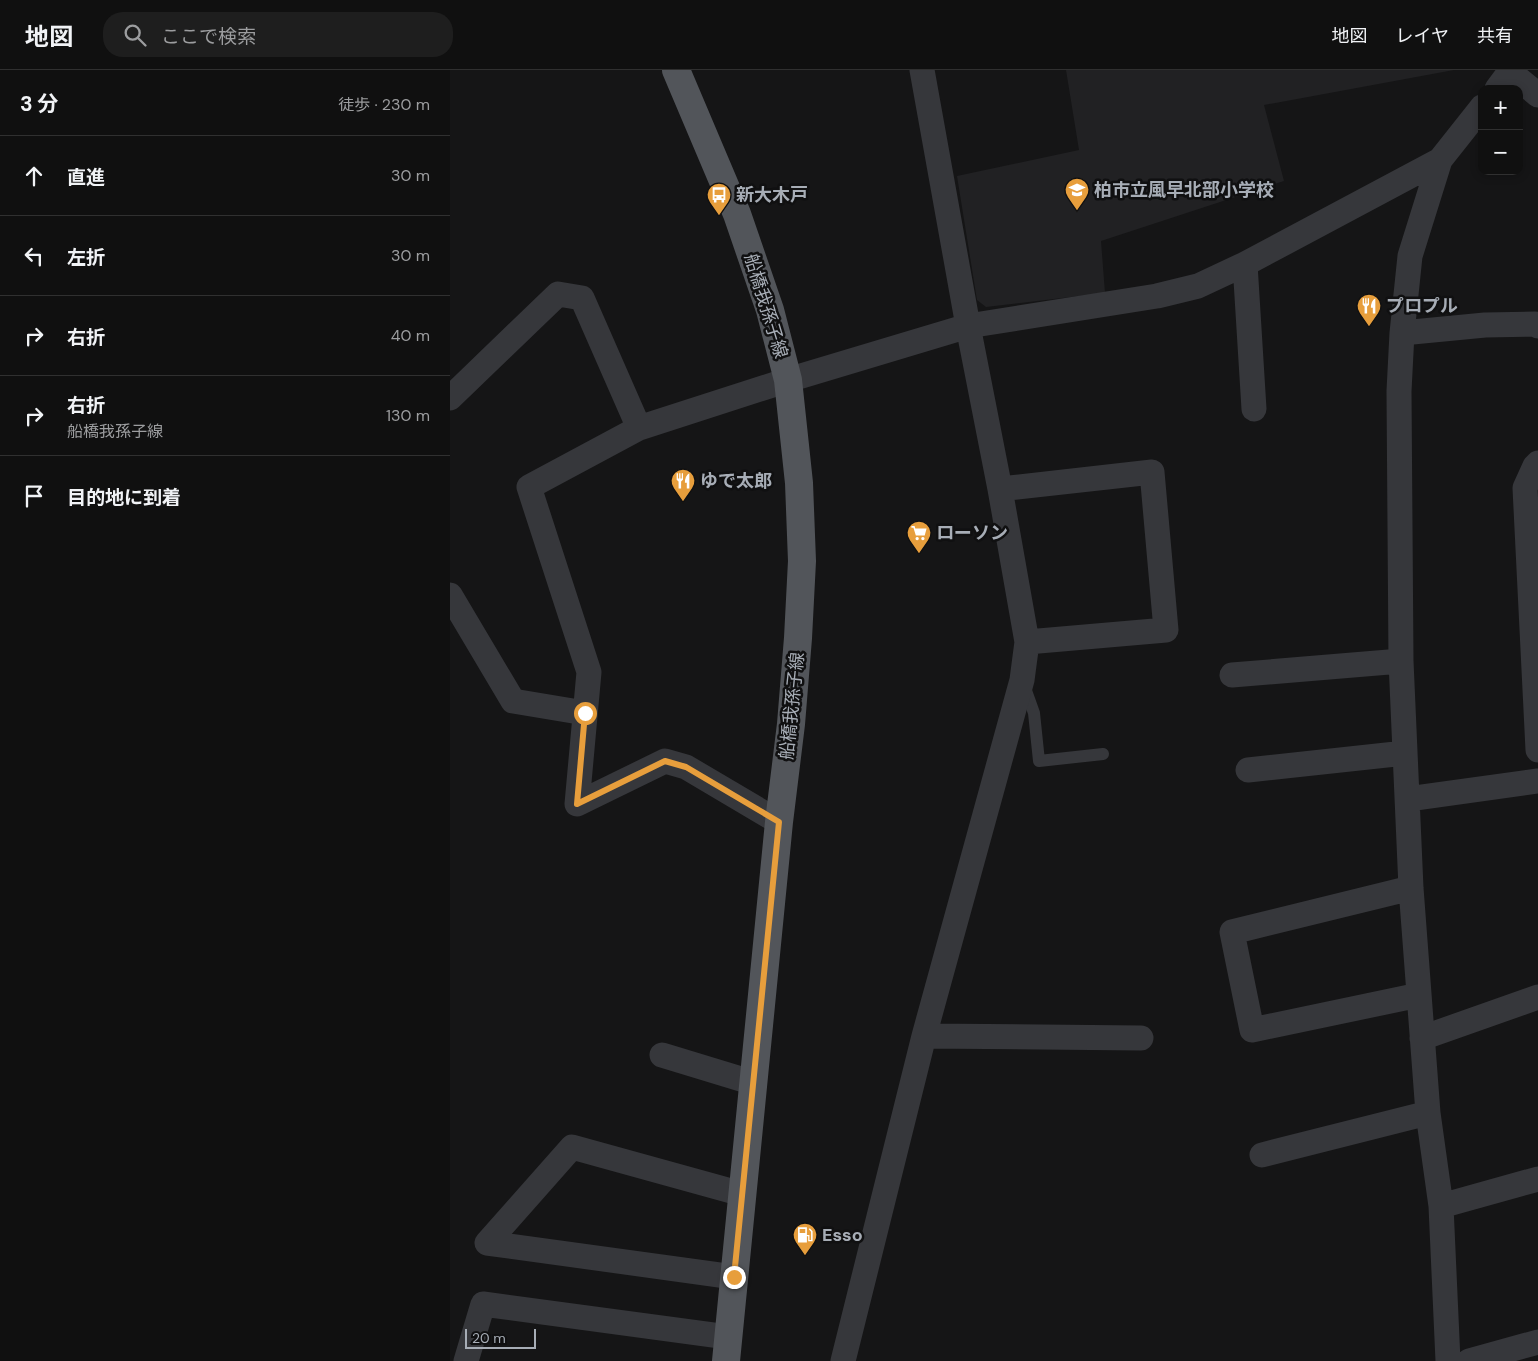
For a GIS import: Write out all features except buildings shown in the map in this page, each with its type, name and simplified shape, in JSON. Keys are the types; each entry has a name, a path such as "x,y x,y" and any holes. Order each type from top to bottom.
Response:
{"main road":[{"name":"船橋我孫子線","path":"676,70 738,214 770,310 788,380 799,483 802,561 791,724 779,822 727,1349"}],"street":[{"path":"843,1361 924,1036 1022,680 1026,642 1000,489 968,326 922,70"},
{"path":"1506,77 1538,95"},
{"path":"1448,1361 1440,1206 1428,1113 1411,888 1401,661 1399,391 1402,334 1410,256 1440,160 1478,112"},
{"path":"779,822 686,767 665,761 577,804 589,672 528,487 639,428 788,380 968,326 1157,296 1198,286 1245,264 1440,160"},
{"path":"1245,264 1254,408"},
{"path":"450,398 558,294 582,298 639,428"},
{"path":"1402,334 1485,325 1535,324 1538,326"},
{"path":"1538,463 1525,488 1538,750"},
{"path":"1000,489 1152,472 1166,630 1026,642"},
{"path":"450,595 513,700 585,713"},
{"path":"1232,676 1401,661"},
{"path":"1248,770 1405,753"},
{"path":"1408,799 1538,781"},
{"path":"1411,888 1232,932 1252,1030 1419,995"},
{"path":"1422,1038 1538,997"},
{"path":"924,1036 1141,1038"},
{"path":"662,1055 754,1083"},
{"path":"1262,1155 1428,1113"},
{"path":"734,1277 487,1243 572,1147 742,1194"},
{"path":"1440,1206 1538,1179"},
{"path":"466,1361 483,1304 727,1349"},
{"path":"1469,1361 1538,1342"}],"lane":[{"path":"1022,680 1034,713 1039,762 1103,754"}],"shaded area":[{"name":"柏市立風早北部小学校","path":"1066,70 1454,70 1264,105 1284,181 1101,241 1105,293 986,307 977,300 957,176 1079,150"}],"place":[{"name":"柏市立風早北部小学校","path":"1077,211"},
{"name":"新大木戸","path":"719,216"},
{"name":"プロプル","path":"1369,327"},
{"name":"ゆで太郎","path":"683,502"},
{"name":"ローソン","path":"919,554"},
{"name":"Esso","path":"805,1256"}],"route":[{"path":"585,713 577,804 665,761 686,767 779,822 734,1277"}]}
